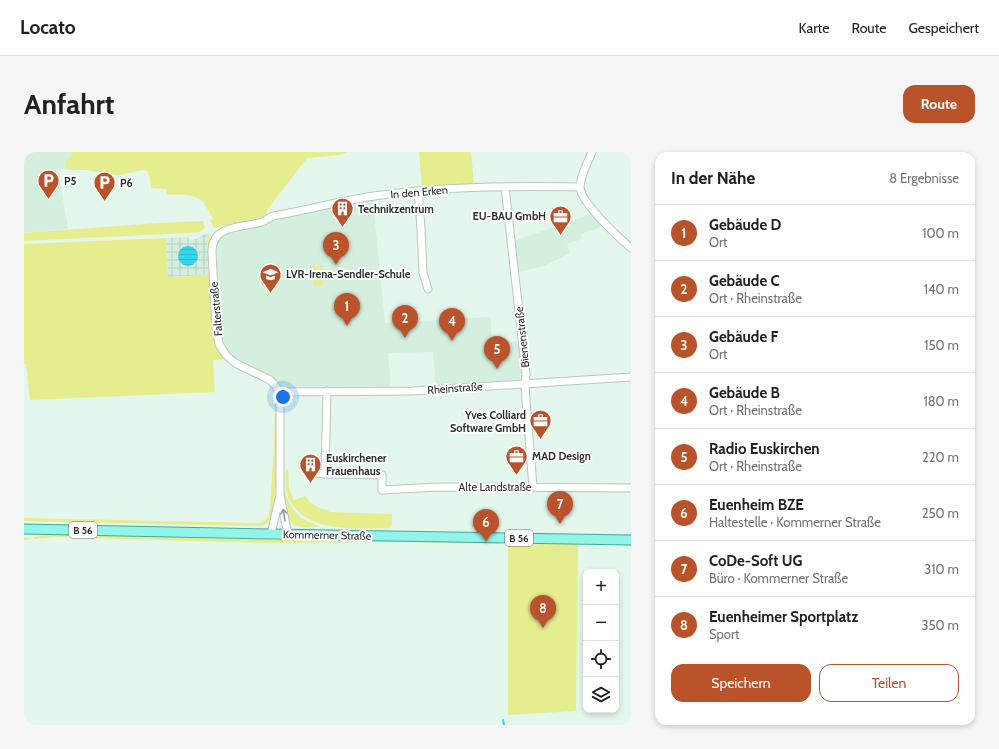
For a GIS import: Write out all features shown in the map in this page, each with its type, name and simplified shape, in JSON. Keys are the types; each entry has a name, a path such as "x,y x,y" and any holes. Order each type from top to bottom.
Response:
{"main road":[{"name":"Kommerner Straße","path":"24,529 288,535 631,540"}],"street":[{"path":"592,152 584,169 580,187 582,193 594,211 621,240 631,248"},
{"name":"In den Erken","path":"216,236 226,230 262,222 273,216 375,196 418,191 505,187 580,187"},
{"name":"Bienenstraße","path":"505,187 525,363 532,487"},
{"path":"418,191 423,273 428,289"},
{"name":"Falterstraße","path":"216,236 212,243 212,253 216,327 219,344 226,355 232,360 270,380 279,392"},
{"name":"Rheinstraße","path":"279,392 413,391 631,376"},
{"path":"310,473 325,474 327,391"},
{"path":"279,392 281,402 280,495 288,535"},
{"name":"Alte Landstraße","path":"325,474 382,474 382,490 438,487 631,488"},
{"path":"271,534 280,495"}],"shaded area":[{"path":"24,152 71,152 72,157 65,167 69,170 58,168 68,229 24,233"},
{"path":"373,200 385,323 490,317 492,343 518,341 521,374 520,379 436,386 433,352 388,353 391,386 283,387 272,377 238,360 229,352 223,342 220,330 216,249 222,236 264,225 275,220"},
{"path":"591,214 602,225 593,231 592,230 581,234 582,239 567,244 570,253 544,266 518,272 514,241"},
{"path":"207,233 209,275 168,277 166,238 188,237 190,240 196,239"}],"green space":[{"path":"71,152 348,152 340,155 307,158 267,210 267,213 262,217 214,228 210,220 213,219 202,201 198,198 188,195 167,195 166,189 151,188 150,177 147,171 142,170 120,175 111,175 88,170 69,170 65,167 65,165 66,160 71,157"},
{"path":"419,152 471,152 474,185 422,189"},
{"path":"203,221 205,228 199,232 24,241 24,233"},
{"path":"207,233 210,239 209,247 213,333 216,345 226,359 213,360 215,392 30,400 26,364 24,364 24,244 166,238 168,277 209,275"},
{"path":"322,265 323,285 313,286 312,266"},
{"path":"275,395 275,414 277,415 277,476 273,513 270,520 264,525 24,521 24,518 259,523 264,521 268,517 270,507 274,445"},
{"path":"286,469 288,469 289,489 294,500 305,496 315,506 328,510 329,512 392,514 392,524 389,528 345,528 316,522 304,516 294,507 287,494"},
{"path":"284,489 294,511 301,518 319,527 297,526 289,520 285,509"},
{"path":"52,534 273,540 476,540 476,542 499,542 499,544 402,542 267,543 56,537 24,540 24,537 34,539 34,537"},
{"path":"553,543 578,544 576,711 508,715 508,544 524,545"}],"water":[{"path":"188,246 195,249 198,256 195,263 188,266 181,263 178,256 181,249"}],"waterway":[{"path":"503,720 504,725"}],"place":[{"name":"P5","path":"49,200"},
{"name":"P6","path":"104,202"},
{"name":"Technikzentrum","path":"342,228"},
{"name":"EU-BAU GmbH","path":"561,236"},
{"name":"Gebäude F","path":"336,265"},
{"name":"LVR-Irena-Sendler-Schule","path":"271,294"},
{"name":"Gebäude D","path":"347,326"},
{"name":"Gebäude C","path":"405,338"},
{"name":"Gebäude B","path":"452,341"},
{"name":"Radio Euskirchen","path":"497,369"},
{"name":"Yves Colliard Software GmbH","path":"541,440"},
{"name":"MAD Design","path":"517,476"},
{"name":"Euskirchener Frauenhaus","path":"310,484"},
{"name":"CoDe-Soft UG","path":"560,524"},
{"name":"Euenheim BZE","path":"486,542"},
{"name":"Euenheimer Sportplatz","path":"543,628"}]}
